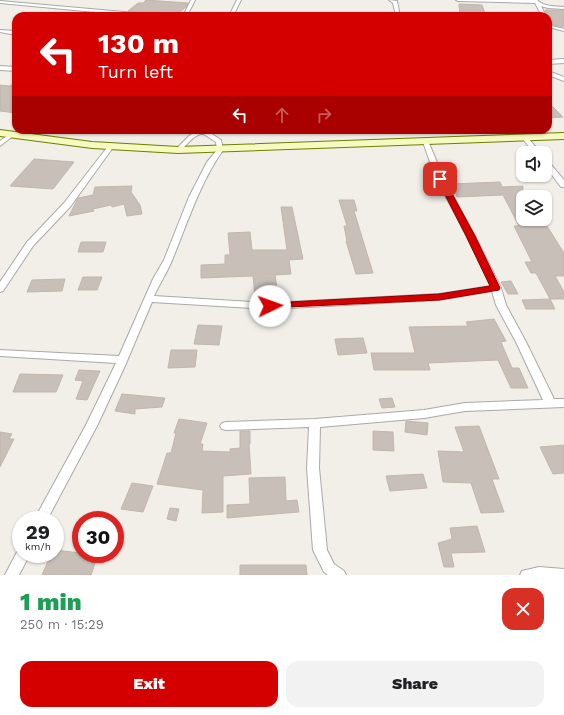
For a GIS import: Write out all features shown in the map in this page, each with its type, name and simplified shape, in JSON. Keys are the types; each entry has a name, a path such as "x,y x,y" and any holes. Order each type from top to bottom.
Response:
{"main road":[{"path":"0,133 111,146 178,150 220,150 564,136"}],"street":[{"path":"187,12 193,0"},
{"path":"233,12 239,0"},
{"path":"391,0 395,2 397,12"},
{"path":"458,0 539,4 564,8"},
{"path":"0,2 112,12"},
{"path":"552,26 564,30"},
{"path":"0,31 12,32"},
{"path":"552,62 564,61"},
{"path":"0,68 12,69"},
{"path":"552,74 564,79"},
{"path":"552,78 564,79"},
{"path":"178,150 196,134"},
{"path":"45,511 88,432 148,298 168,260 193,197 211,162 220,150 219,141 209,134"},
{"path":"0,144 11,135"},
{"path":"526,138 532,146"},
{"path":"426,142 440,179 471,236 496,288 501,306 539,377 550,403"},
{"path":"0,289 30,244 67,205 111,146"},
{"path":"552,169 564,184"},
{"path":"148,298 270,306 439,297 496,288"},
{"path":"0,353 121,360"},
{"path":"226,426 315,423 424,414 465,406 564,403"},
{"path":"315,423 313,468 320,550 329,568 339,575"},
{"path":"12,575 18,563"},
{"path":"526,575 538,573 564,575"}],"building":[{"path":"146,0 188,3 180,12 128,11 138,3 143,3"},
{"path":"459,4 482,5 485,12 460,12"},
{"path":"545,10 564,10 564,27 552,25 552,12 546,12"},
{"path":"0,85 10,86 12,85 12,112 0,111"},
{"path":"552,106 563,117 552,118"},
{"path":"34,159 74,162 53,189 10,186"},
{"path":"500,182 502,187 523,186 523,190 516,190 516,220 503,195 457,197 451,184"},
{"path":"132,186 131,192 140,205 142,214 127,216 124,204 112,207 111,205 93,209 94,211 69,216 78,198 93,195 95,187"},
{"path":"339,200 354,200 357,211 354,211 373,273 356,274 346,241 344,226 347,226"},
{"path":"281,207 292,207 303,259 289,260 291,274 275,275 278,295 255,296 253,276 201,278 201,265 225,264 225,255 230,255 228,233 250,232 252,250 287,250"},
{"path":"514,226 547,226 564,253 564,276 555,276 564,292 564,299 550,299 536,273 531,273 525,262 532,262"},
{"path":"81,242 106,242 103,252 78,252"},
{"path":"83,277 102,277 97,290 78,290"},
{"path":"65,279 62,291 27,292 32,280"},
{"path":"511,281 518,294 508,294 501,282"},
{"path":"550,299 555,309 526,309 522,300"},
{"path":"494,319 506,341 501,342 512,368 519,368 528,388 511,388 498,360 428,363 430,370 374,370 371,353 415,353 409,327 468,326 466,322"},
{"path":"198,325 222,326 219,345 194,344"},
{"path":"363,338 367,353 338,355 335,339"},
{"path":"171,350 197,350 195,367 168,368"},
{"path":"79,370 100,371 87,400 76,399 83,381 75,380"},
{"path":"20,374 63,375 56,392 13,392"},
{"path":"122,394 165,398 162,407 135,409 135,414 115,411"},
{"path":"392,398 395,407 382,408 379,399"},
{"path":"179,419 207,423 200,444 203,444 202,451 230,452 230,449 240,448 240,431 250,431 249,444 251,474 223,476 223,512 202,513 203,490 157,484 167,453 171,453 176,433 174,433"},
{"path":"406,421 428,423 427,435 405,432"},
{"path":"479,426 499,479 492,479 504,512 481,513 471,483 443,482 438,451 464,452 455,427"},
{"path":"373,431 393,432 394,451 373,450"},
{"path":"0,432 12,434 9,439 14,439 0,467"},
{"path":"564,445 564,473 553,474 540,447"},
{"path":"423,474 427,488 390,491 386,476"},
{"path":"285,477 286,501 297,500 299,512 227,518 227,505 250,504 249,478"},
{"path":"132,483 153,486 143,512 121,509"},
{"path":"170,508 179,509 176,521 167,519"},
{"path":"477,526 485,552 451,553 454,567 444,567 438,543 452,539 450,528"},
{"path":"64,551 72,552 72,563 95,563 91,575 42,575 47,563 64,563"},
{"path":"240,565 306,565 307,575 240,575"}],"route":[{"path":"270,306 439,297 496,288 452,199 440,179"}]}
